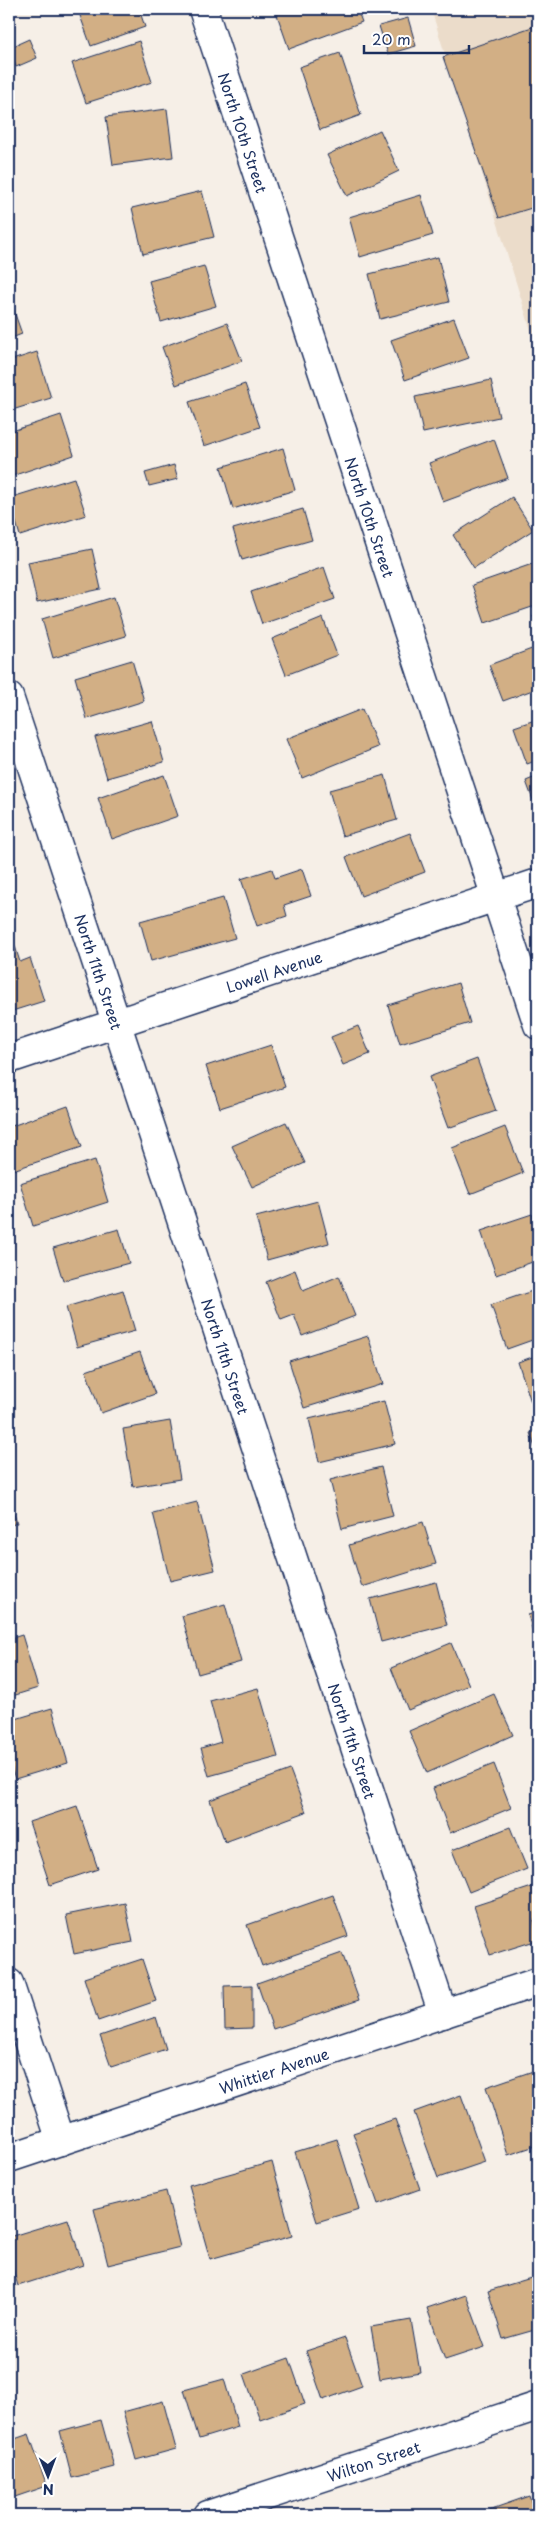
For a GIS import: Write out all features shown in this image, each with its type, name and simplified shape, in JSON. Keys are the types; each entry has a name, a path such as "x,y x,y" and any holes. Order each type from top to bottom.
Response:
{"street":[{"name":"North 10th Street","path":"203,9 538,1025"},
{"name":"North 11th Street","path":"9,697 443,2014"},
{"name":"Lowell Avenue","path":"9,1059 538,883"},
{"name":"Whittier Avenue","path":"9,2158 538,1982"},
{"path":"9,1983 61,2141"},
{"name":"Wilton Street","path":"208,2515 538,2406"}],"shaded area":[{"path":"431,9 538,9 538,353"}],"building":[{"path":"139,9 145,27 91,46 78,10"},
{"path":"275,9 357,9 362,22 289,49"},
{"path":"408,18 416,46 388,54 379,26"},
{"path":"538,25 538,206 499,218 443,57"},
{"path":"29,39 37,58 16,67 9,48"},
{"path":"139,41 152,82 86,103 72,63"},
{"path":"340,53 361,115 320,130 299,67"},
{"path":"167,109 173,157 113,165 106,117"},
{"path":"380,130 399,171 347,196 327,155"},
{"path":"202,191 214,237 143,254 132,208"},
{"path":"421,195 433,235 360,257 349,217"},
{"path":"438,257 449,302 380,319 369,274"},
{"path":"204,266 216,306 161,322 149,281"},
{"path":"9,297 22,334 9,339"},
{"path":"454,318 469,358 405,380 391,340"},
{"path":"227,323 242,361 176,385 162,347"},
{"path":"37,352 51,398 9,411 9,361"},
{"path":"491,380 499,417 423,433 415,397"},
{"path":"245,384 260,427 204,446 189,402"},
{"path":"61,415 74,455 9,477 9,432"},
{"path":"494,439 508,478 443,502 429,463"},
{"path":"283,448 295,490 233,509 221,467"},
{"path":"174,465 178,479 149,486 145,473"},
{"path":"74,478 86,515 20,536 9,498"},
{"path":"512,497 533,530 474,568 453,535"},
{"path":"303,509 312,540 242,560 233,529"},
{"path":"92,549 101,589 37,603 28,562"},
{"path":"535,563 538,573 538,605 485,623 472,585"},
{"path":"324,567 335,599 262,624 251,592"},
{"path":"114,597 126,636 53,658 42,619"},
{"path":"538,614 538,637 533,616"},
{"path":"323,618 337,655 286,675 272,639"},
{"path":"537,647 538,688 503,701 489,665"},
{"path":"132,660 144,701 87,719 75,677"},
{"path":"362,709 378,747 302,778 286,739"},
{"path":"538,719 538,760 527,764 514,727"},
{"path":"152,721 164,762 107,778 95,737"},
{"path":"164,775 178,816 112,839 98,798"},
{"path":"385,775 397,820 342,836 329,790"},
{"path":"538,776 538,814 526,781"},
{"path":"410,833 425,872 361,896 346,857"},
{"path":"272,869 275,878 302,869 311,896 284,905 287,916 257,926 241,879"},
{"path":"223,898 235,938 151,961 140,921"},
{"path":"9,927 20,962 30,958 44,1001 9,1012"},
{"path":"458,983 470,1023 400,1044 388,1005"},
{"path":"358,1026 370,1054 343,1065 331,1037"},
{"path":"271,1045 285,1087 220,1108 206,1066"},
{"path":"477,1059 496,1111 448,1128 429,1077"},
{"path":"68,1106 82,1147 13,1170 9,1156 9,1127"},
{"path":"286,1122 305,1163 252,1187 232,1146"},
{"path":"505,1127 523,1173 470,1194 452,1148"},
{"path":"95,1160 108,1202 33,1226 20,1183"},
{"path":"318,1201 329,1243 267,1260 256,1217"},
{"path":"532,1214 538,1233 538,1260 496,1275 481,1231"},
{"path":"119,1229 129,1263 63,1281 53,1248"},
{"path":"295,1270 303,1291 339,1276 355,1316 302,1336 294,1315 281,1320 266,1282"},
{"path":"538,1289 538,1338 507,1349 491,1305"},
{"path":"123,1290 135,1331 77,1347 66,1307"},
{"path":"368,1336 383,1384 304,1408 289,1361"},
{"path":"140,1352 155,1394 101,1413 86,1371"},
{"path":"538,1355 538,1400 531,1402 518,1362"},
{"path":"384,1401 395,1444 319,1462 309,1419"},
{"path":"170,1421 180,1479 133,1487 123,1429"},
{"path":"538,1431 538,1456 530,1433"},
{"path":"381,1467 393,1516 342,1529 330,1480"},
{"path":"9,1499 17,1523 9,1526"},
{"path":"197,1502 215,1570 170,1581 153,1513"},
{"path":"423,1522 436,1564 362,1587 349,1545"},
{"path":"436,1582 447,1625 381,1642 370,1599"},
{"path":"225,1604 241,1662 198,1674 182,1616"},
{"path":"538,1612 538,1646 537,1646 528,1615"},
{"path":"22,1635 38,1688 9,1697 9,1639"},
{"path":"451,1643 469,1685 408,1710 391,1668"},
{"path":"258,1688 278,1757 209,1776 201,1748 221,1742 210,1701"},
{"path":"494,1694 513,1735 427,1773 409,1731"},
{"path":"52,1708 68,1763 15,1779 9,1760 9,1721"},
{"path":"494,1764 511,1808 450,1833 433,1788"},
{"path":"290,1770 306,1812 225,1842 210,1800"},
{"path":"77,1806 98,1869 50,1885 29,1822"},
{"path":"510,1827 527,1869 469,1892 452,1850"},
{"path":"538,1885 538,1919 534,1920 538,1940 490,1955 474,1906"},
{"path":"333,1895 348,1936 262,1966 247,1925"},
{"path":"125,1903 133,1942 74,1954 66,1915"},
{"path":"342,1953 359,2000 273,2029 257,1983"},
{"path":"142,1959 156,2001 98,2021 84,1978"},
{"path":"252,1985 252,2028 225,2029 224,1986"},
{"path":"156,2017 166,2049 111,2067 100,2036"},
{"path":"533,2071 538,2088 538,2145 508,2155 486,2087"},
{"path":"461,2095 485,2162 438,2178 414,2112"},
{"path":"395,2119 420,2189 378,2204 353,2133"},
{"path":"337,2139 359,2209 317,2222 295,2152"},
{"path":"272,2162 292,2236 210,2259 189,2185"},
{"path":"166,2191 180,2247 108,2265 94,2209"},
{"path":"68,2219 83,2265 18,2286 9,2256 9,2237"},
{"path":"531,2278 538,2300 538,2329 503,2339 488,2291"},
{"path":"466,2295 485,2347 445,2360 427,2308"},
{"path":"411,2320 420,2372 380,2379 371,2327"},
{"path":"345,2338 362,2386 323,2400 306,2351"},
{"path":"289,2358 305,2404 260,2420 244,2374"},
{"path":"224,2379 238,2427 199,2439 184,2390"},
{"path":"163,2401 176,2449 136,2460 123,2412"},
{"path":"101,2420 114,2467 72,2478 60,2431"},
{"path":"29,2434 47,2486 9,2499 9,2441"},
{"path":"529,2496 536,2515 491,2515 489,2510"}]}
